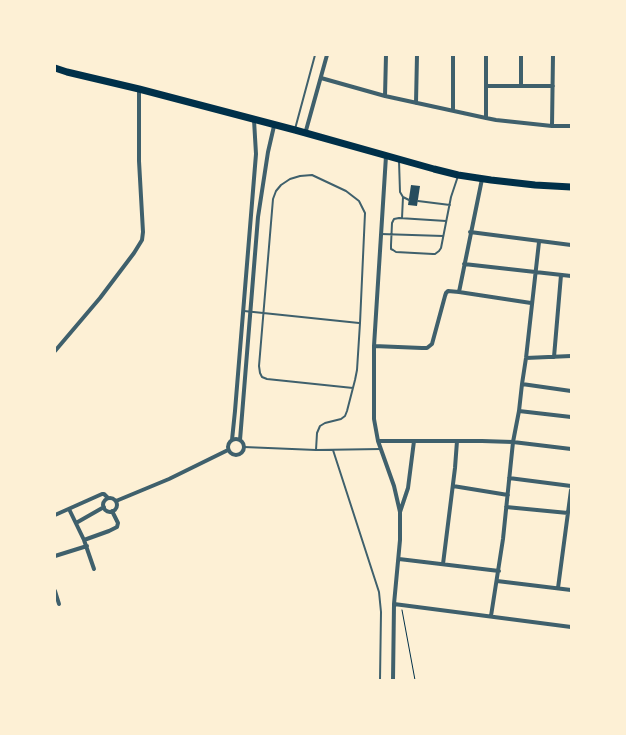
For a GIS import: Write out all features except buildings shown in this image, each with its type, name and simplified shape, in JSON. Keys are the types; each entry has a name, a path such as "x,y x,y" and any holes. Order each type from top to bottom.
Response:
{"main road":[{"path":"55,68 274,126 295,130 399,160 458,175 535,185 571,187"}],"street":[{"path":"305,134 327,55"},
{"path":"385,96 386,55"},
{"path":"416,103 417,55"},
{"path":"453,55 453,110"},
{"path":"486,55 486,118"},
{"path":"521,55 521,86"},
{"path":"552,126 553,55"},
{"path":"321,78 385,96 496,120 552,126 571,126"},
{"path":"486,86 553,86"},
{"path":"55,351 100,298 142,240 143,232 139,161 138,89"},
{"path":"228,450 228,444 232,440 235,411 256,154 254,120"},
{"path":"228,450 237,455 244,447 240,440 258,217 268,152 274,126"},
{"path":"386,156 374,346 374,419 378,441 394,486 400,512 399,559 394,604 392,680"},
{"path":"459,292 482,179"},
{"path":"470,232 571,245"},
{"path":"491,616 499,571 513,442 526,358 539,242"},
{"path":"464,264 571,276"},
{"path":"554,357 561,275"},
{"path":"374,346 427,348 432,344 446,293 451,291 531,304"},
{"path":"526,358 571,356"},
{"path":"522,384 571,391"},
{"path":"519,411 571,417"},
{"path":"232,440 240,440"},
{"path":"378,441 513,442 571,449"},
{"path":"400,512 408,488 414,441"},
{"path":"443,564 458,441"},
{"path":"116,501 169,479 228,450"},
{"path":"509,478 571,486"},
{"path":"453,486 508,495"},
{"path":"558,588 571,490"},
{"path":"55,515 102,494 116,501"},
{"path":"104,507 104,502 108,498"},
{"path":"112,511 116,508 116,501"},
{"path":"104,507 106,510 112,511"},
{"path":"76,523 104,507"},
{"path":"506,507 568,512"},
{"path":"69,508 84,540 94,569"},
{"path":"84,540 117,527 118,523 112,511"},
{"path":"55,556 86,546"},
{"path":"399,559 499,571"},
{"path":"497,581 571,590"},
{"path":"55,592 59,604"},
{"path":"394,604 571,627"}],"lane":[{"path":"295,130 315,55"},
{"path":"399,160 399,189 403,197 409,200"},
{"path":"316,450 317,433 320,426 325,423 342,419 346,416 353,388 357,370 365,213 359,201 346,191 312,175 300,176 290,179 281,185 276,191 273,199 259,366 260,373 262,377 267,379 353,388"},
{"path":"446,221 396,218 393,221 391,247 394,251 433,254 440,250 458,175"},
{"path":"402,218 403,197"},
{"path":"418,201 450,205"},
{"path":"381,234 443,236"},
{"path":"243,310 360,323"},
{"path":"244,447 316,450 381,449"},
{"path":"332,450 379,592 381,612 380,680"}],"path":[{"path":"401,605 415,680"}]}
